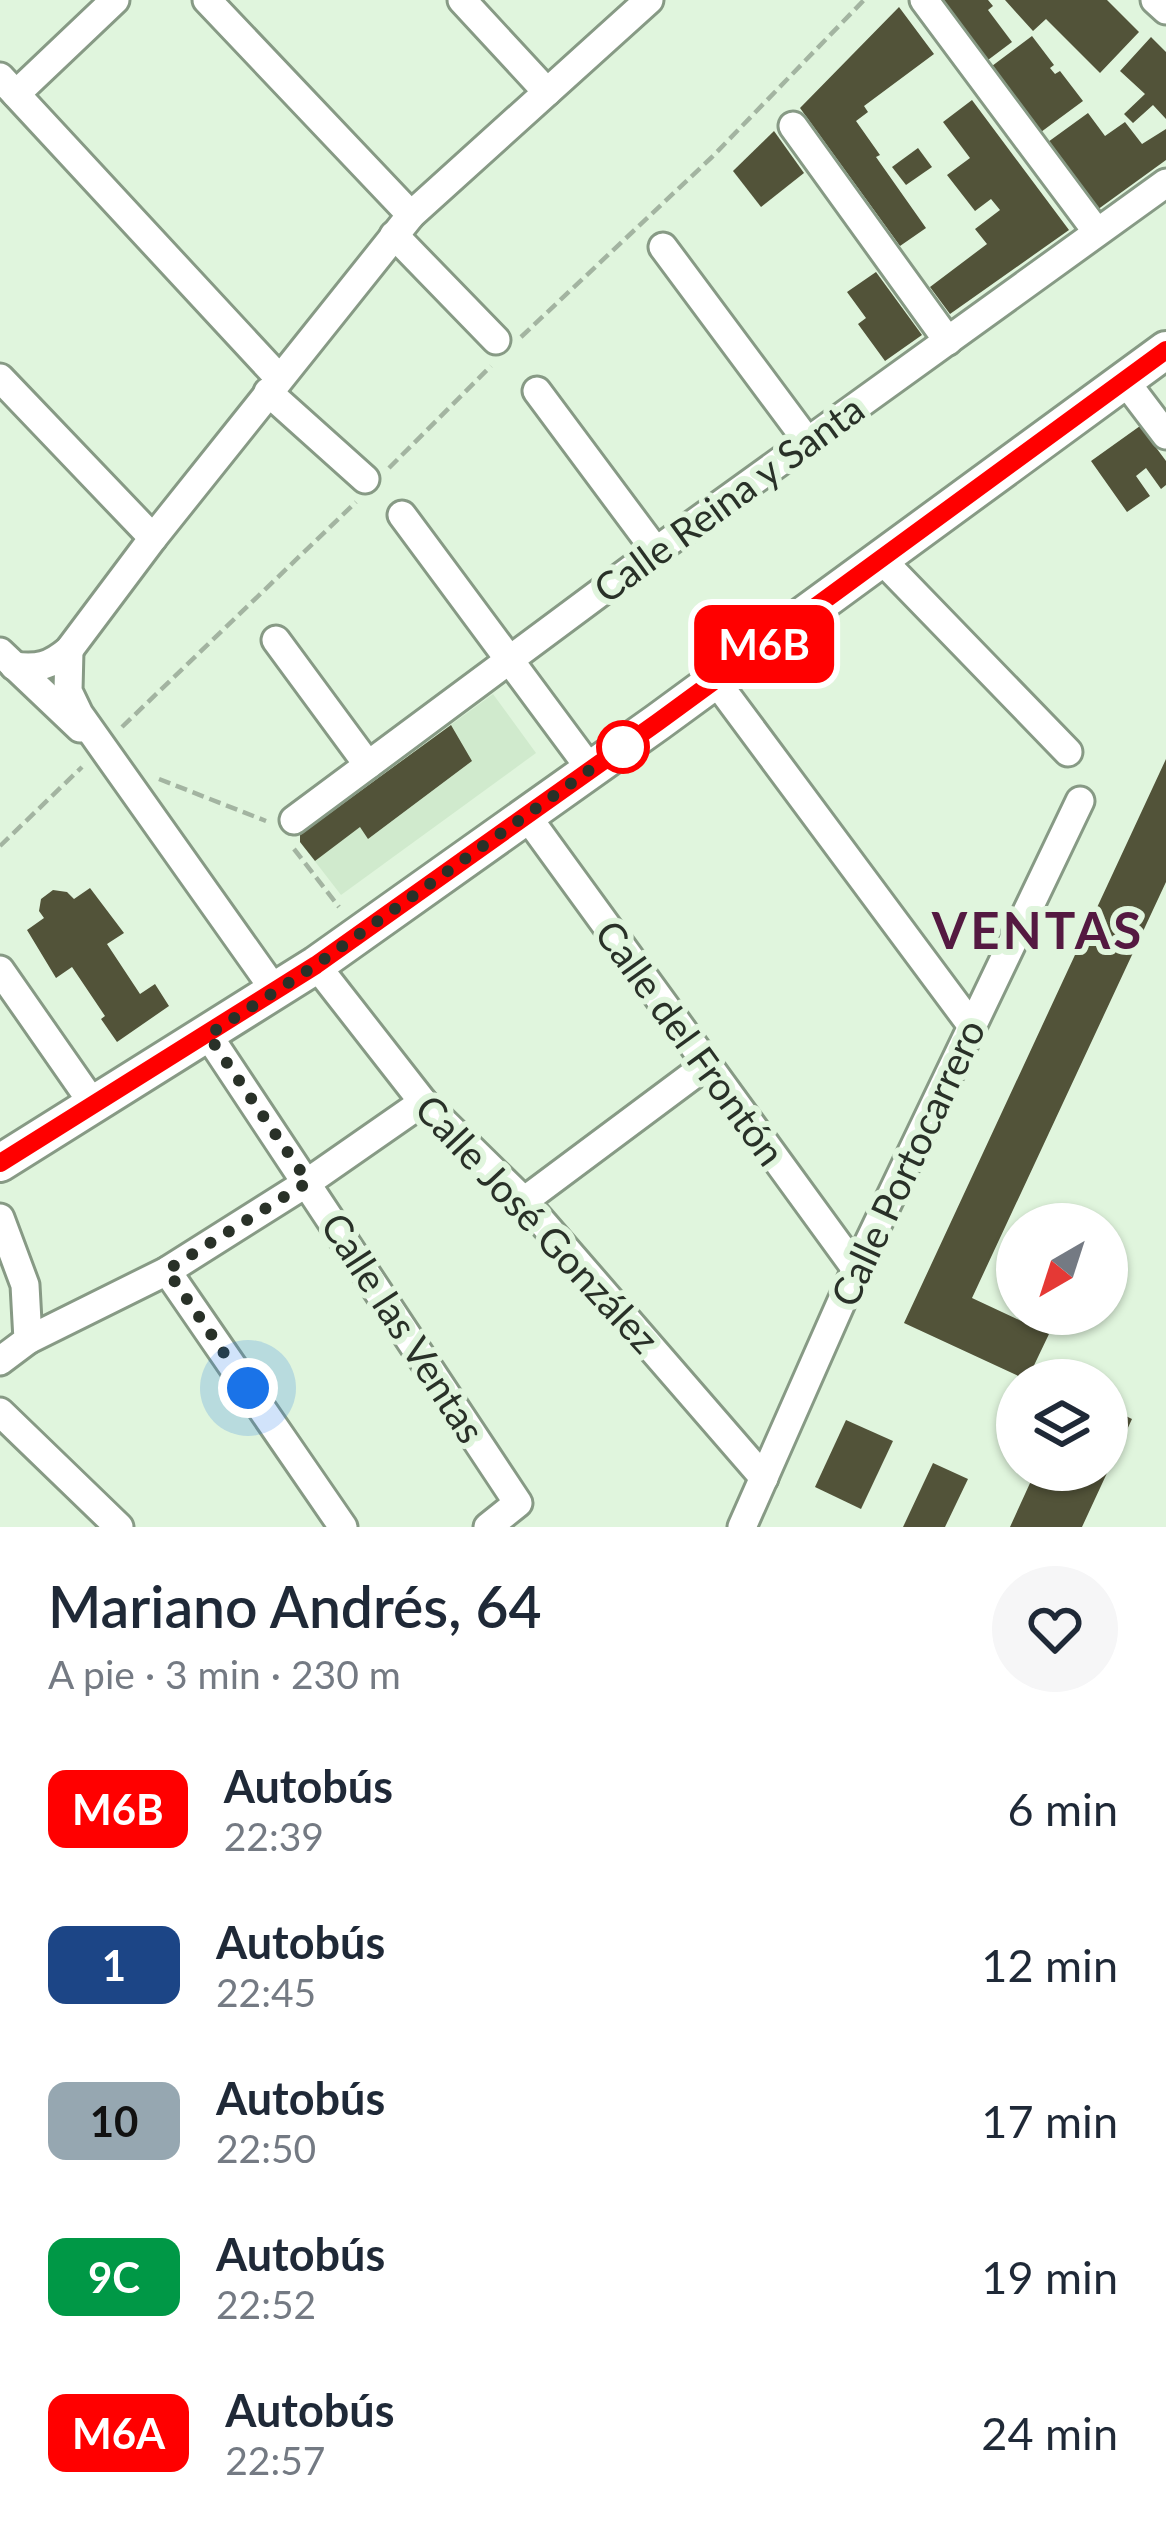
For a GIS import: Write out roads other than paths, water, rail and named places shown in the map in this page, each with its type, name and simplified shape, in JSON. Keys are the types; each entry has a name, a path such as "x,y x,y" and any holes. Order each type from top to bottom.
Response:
{"main road":[{"path":"0,1163 316,965 1166,350"}],"street":[{"path":"116,0 8,86 273,385 364,478"},
{"path":"207,0 496,340"},
{"path":"462,0 547,92"},
{"path":"7,659 36,668 53,664 69,650 402,225 649,0"},
{"path":"924,0 1097,232"},
{"path":"1155,0 1166,10"},
{"path":"794,126 948,341"},
{"name":"Calle Reina y Santa","path":"284,827 1166,183"},
{"path":"663,247 808,442"},
{"path":"0,378 153,538"},
{"path":"1125,381 1166,435"},
{"path":"537,391 656,551"},
{"path":"402,515 590,770"},
{"path":"880,560 1068,752"},
{"path":"276,640 368,765"},
{"path":"69,650 68,691 93,756"},
{"path":"7,659 93,756 154,814 276,992"},
{"path":"715,680 972,1026"},
{"name":"Calle Portocarrero","path":"742,1527 856,1269 1080,801"},
{"name":"Calle del Frontón","path":"526,815 856,1269"},
{"name":"Calle José González","path":"316,965 423,1102 524,1201 764,1478"},
{"path":"0,970 94,1105"},
{"name":"Calle las Ventas","path":"208,1035 518,1503 488,1527"},
{"path":"524,1201 705,1066"},
{"path":"0,1361 28,1340 167,1270 308,1182 423,1102"},
{"path":"0,1218 26,1285 28,1340"},
{"path":"167,1270 344,1527"},
{"path":"0,1412 119,1527"}],"district":[{"name":"VENTAS","path":"1038,931"}]}
